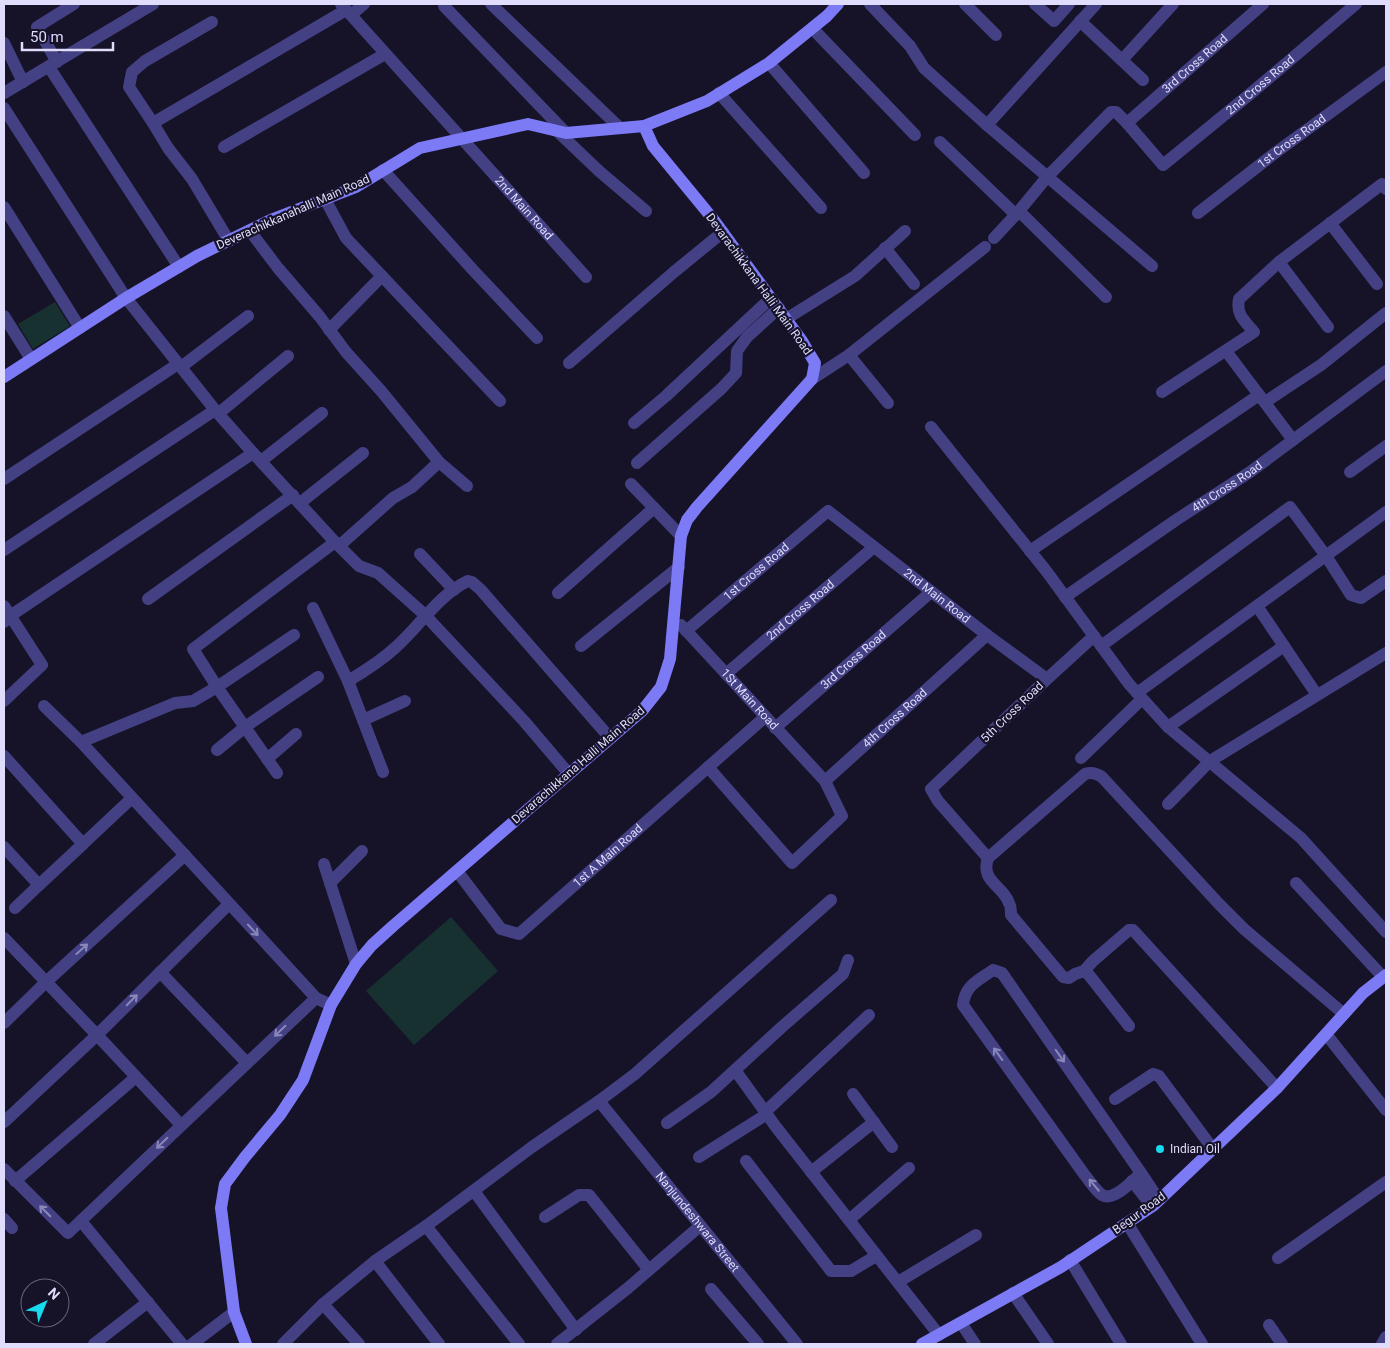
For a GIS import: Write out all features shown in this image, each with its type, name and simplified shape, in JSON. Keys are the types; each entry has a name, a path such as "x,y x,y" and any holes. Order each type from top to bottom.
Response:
{"street":[{"path":"74,4 37,27 53,64 179,267"},
{"path":"4,93 153,4"},
{"path":"153,123 346,10 364,4"},
{"path":"492,4 620,128"},
{"name":"Deverachikkanahalli Main Road","path":"4,377 126,298 197,256 273,219 356,187 420,148 528,124 561,132 644,126 707,101 769,63 827,16 838,4"},
{"path":"870,4 910,46 924,68 987,125 1152,266"},
{"path":"965,4 996,35"},
{"path":"1035,4 1054,21 1069,4"},
{"path":"987,125 1096,4"},
{"path":"1122,60 1173,4"},
{"name":"3rd Cross Road","path":"1127,123 1263,4"},
{"name":"2nd Cross Road","path":"1127,123 1163,165 1356,4"},
{"path":"444,6 599,172 646,211"},
{"name":"2nd Main Road","path":"346,10 586,277"},
{"path":"1080,21 1143,80"},
{"path":"212,22 144,61 132,72 129,87 168,148 192,178 229,241"},
{"path":"812,28 915,135"},
{"path":"4,44 23,82"},
{"path":"224,148 385,54"},
{"path":"769,63 864,173"},
{"name":"1st Cross Road","path":"1198,213 1275,153 1386,72"},
{"path":"719,93 821,208"},
{"path":"4,108 126,298 217,411 257,457 359,566 378,573 425,615 524,721 569,774"},
{"path":"994,238 1047,177 1111,112 1116,112 1127,123"},
{"name":"Devarachikkana Halli Main Road","path":"246,1344 234,1312 221,1208 225,1184 245,1156 280,1115 303,1080 331,1005 356,964 372,945 642,711 661,686 670,659 681,536 687,520 812,379 815,363 802,340 723,232 653,146 644,126"},
{"path":"940,142 1106,298"},
{"path":"384,170 473,270 537,338"},
{"path":"1162,392 1254,332 1240,314 1238,307 1239,299 1279,262 1385,184"},
{"path":"325,199 346,238 500,401"},
{"path":"4,207 80,328"},
{"path":"1330,223 1377,284"},
{"path":"250,231 346,352 382,392 439,462 467,486"},
{"path":"786,319 855,276 905,231"},
{"path":"569,363 723,232"},
{"path":"812,379 849,355 985,247"},
{"path":"885,248 914,284"},
{"path":"1279,262 1328,327"},
{"path":"330,330 382,276"},
{"path":"634,423 666,396 771,298"},
{"path":"638,463 721,389 736,373 737,351 747,337 779,308"},
{"path":"1030,551 1262,398 1321,365 1386,313"},
{"path":"4,479 180,365 248,316"},
{"path":"5,320 31,359"},
{"path":"1226,351 1293,440"},
{"path":"849,355 888,403"},
{"path":"4,550 217,411 288,356"},
{"name":"4th Cross Road","path":"1065,597 1176,520 1250,472 1386,371"},
{"path":"4,702 42,665 6,615 322,414"},
{"path":"931,427 1030,551 1140,696 1168,727 1301,838 1386,932"},
{"path":"1350,472 1386,446"},
{"path":"148,599 363,453"},
{"path":"277,773 193,650 337,544 393,498 412,487 439,462"},
{"path":"631,484 681,536"},
{"name":"5th Cross Road","path":"988,858 938,801 930,789 1046,679 1290,507 1326,556"},
{"path":"558,593 654,508"},
{"name":"2nd Main Road","path":"828,511 1046,679"},
{"name":"1st Cross Road","path":"686,631 828,511"},
{"path":"1081,758 1140,696 1257,606 1386,512"},
{"name":"2nd Cross Road","path":"726,674 874,547"},
{"path":"420,554 454,590"},
{"path":"1326,556 1351,595 1361,598 1386,581"},
{"path":"581,646 678,567"},
{"path":"348,681 367,670 397,646 425,615 459,585 468,581 476,586 610,738"},
{"name":"3rd Cross Road","path":"775,728 931,592"},
{"path":"1257,606 1317,695"},
{"path":"313,608 348,681 383,772"},
{"name":"1St Main Road","path":"674,617 825,781 842,816 792,863 708,767"},
{"path":"81,742 175,703 193,701 218,687 294,635"},
{"name":"4th Cross Road","path":"825,781 987,635"},
{"path":"1168,727 1284,646"},
{"path":"1168,804 1210,761 1386,653"},
{"path":"217,750 245,727 318,677"},
{"path":"363,720 405,701"},
{"path":"44,706 81,742 316,998 331,1005"},
{"name":"1st A Main Road","path":"457,871 501,929 519,934 765,717"},
{"path":"268,759 296,734"},
{"path":"4,756 83,844"},
{"path":"1277,1088 1133,930 1128,930 1092,960 1084,971 1069,978 1063,977 1011,914 1009,901 986,873 988,858 1085,774 1090,772 1098,774 1208,893 1238,922 1344,1014"},
{"path":"15,908 132,798"},
{"path":"4,847 39,885"},
{"path":"330,883 362,851"},
{"path":"4,1023 185,855"},
{"path":"324,864 356,964"},
{"path":"1296,883 1385,976"},
{"path":"290,1342 324,1304 375,1261 635,1074 831,900"},
{"path":"4,1122 97,1035 229,904"},
{"path":"4,938 181,1125"},
{"path":"667,1124 711,1092 843,974 848,960"},
{"path":"1137,1177 1116,1195 1109,1197 1102,1194 963,1005 964,996 968,988 993,970 1002,973 1155,1203"},
{"path":"1084,971 1129,1026"},
{"path":"160,972 247,1063"},
{"name":"Begur Road","path":"922,1344 1070,1260 1155,1203 1277,1088 1363,993 1385,976"},
{"path":"4,1169 68,1233 316,998"},
{"path":"699,1158 766,1113 869,1015"},
{"path":"1326,1034 1386,1110"},
{"path":"735,1070 811,1172 939,1335"},
{"path":"1115,1099 1153,1074 1159,1076 1212,1149"},
{"path":"15,1181 136,1077"},
{"path":"853,1094 892,1147"},
{"name":"Nanjundeshwara Street","path":"599,1101 797,1344"},
{"path":"811,1172 874,1122"},
{"path":"746,1161 831,1270 851,1270 876,1256"},
{"path":"849,1220 909,1168"},
{"path":"1278,1258 1386,1182"},
{"path":"474,1191 576,1330"},
{"path":"545,1217 579,1195 589,1195 649,1270"},
{"path":"81,1221 182,1344"},
{"path":"1127,1223 1202,1344"},
{"path":"426,1226 520,1344"},
{"path":"556,1344 576,1330 700,1226"},
{"path":"898,1282 976,1235"},
{"path":"1070,1260 1121,1344"},
{"path":"375,1261 440,1344"},
{"path":"711,1289 758,1344"},
{"path":"1013,1294 1048,1344"},
{"path":"94,1344 148,1302"},
{"path":"324,1304 359,1344"},
{"path":"192,1344 234,1312"},
{"path":"961,1322 976,1344"},
{"path":"1270,1325 1282,1344"},
{"path":"1382,1344 1386,1337"}],"green space":[{"path":"55,302 70,326 33,349 18,324"},
{"path":"451,917 498,971 414,1045 366,991"}],"place":[{"name":"Indian Oil","path":"1160,1149"}]}
